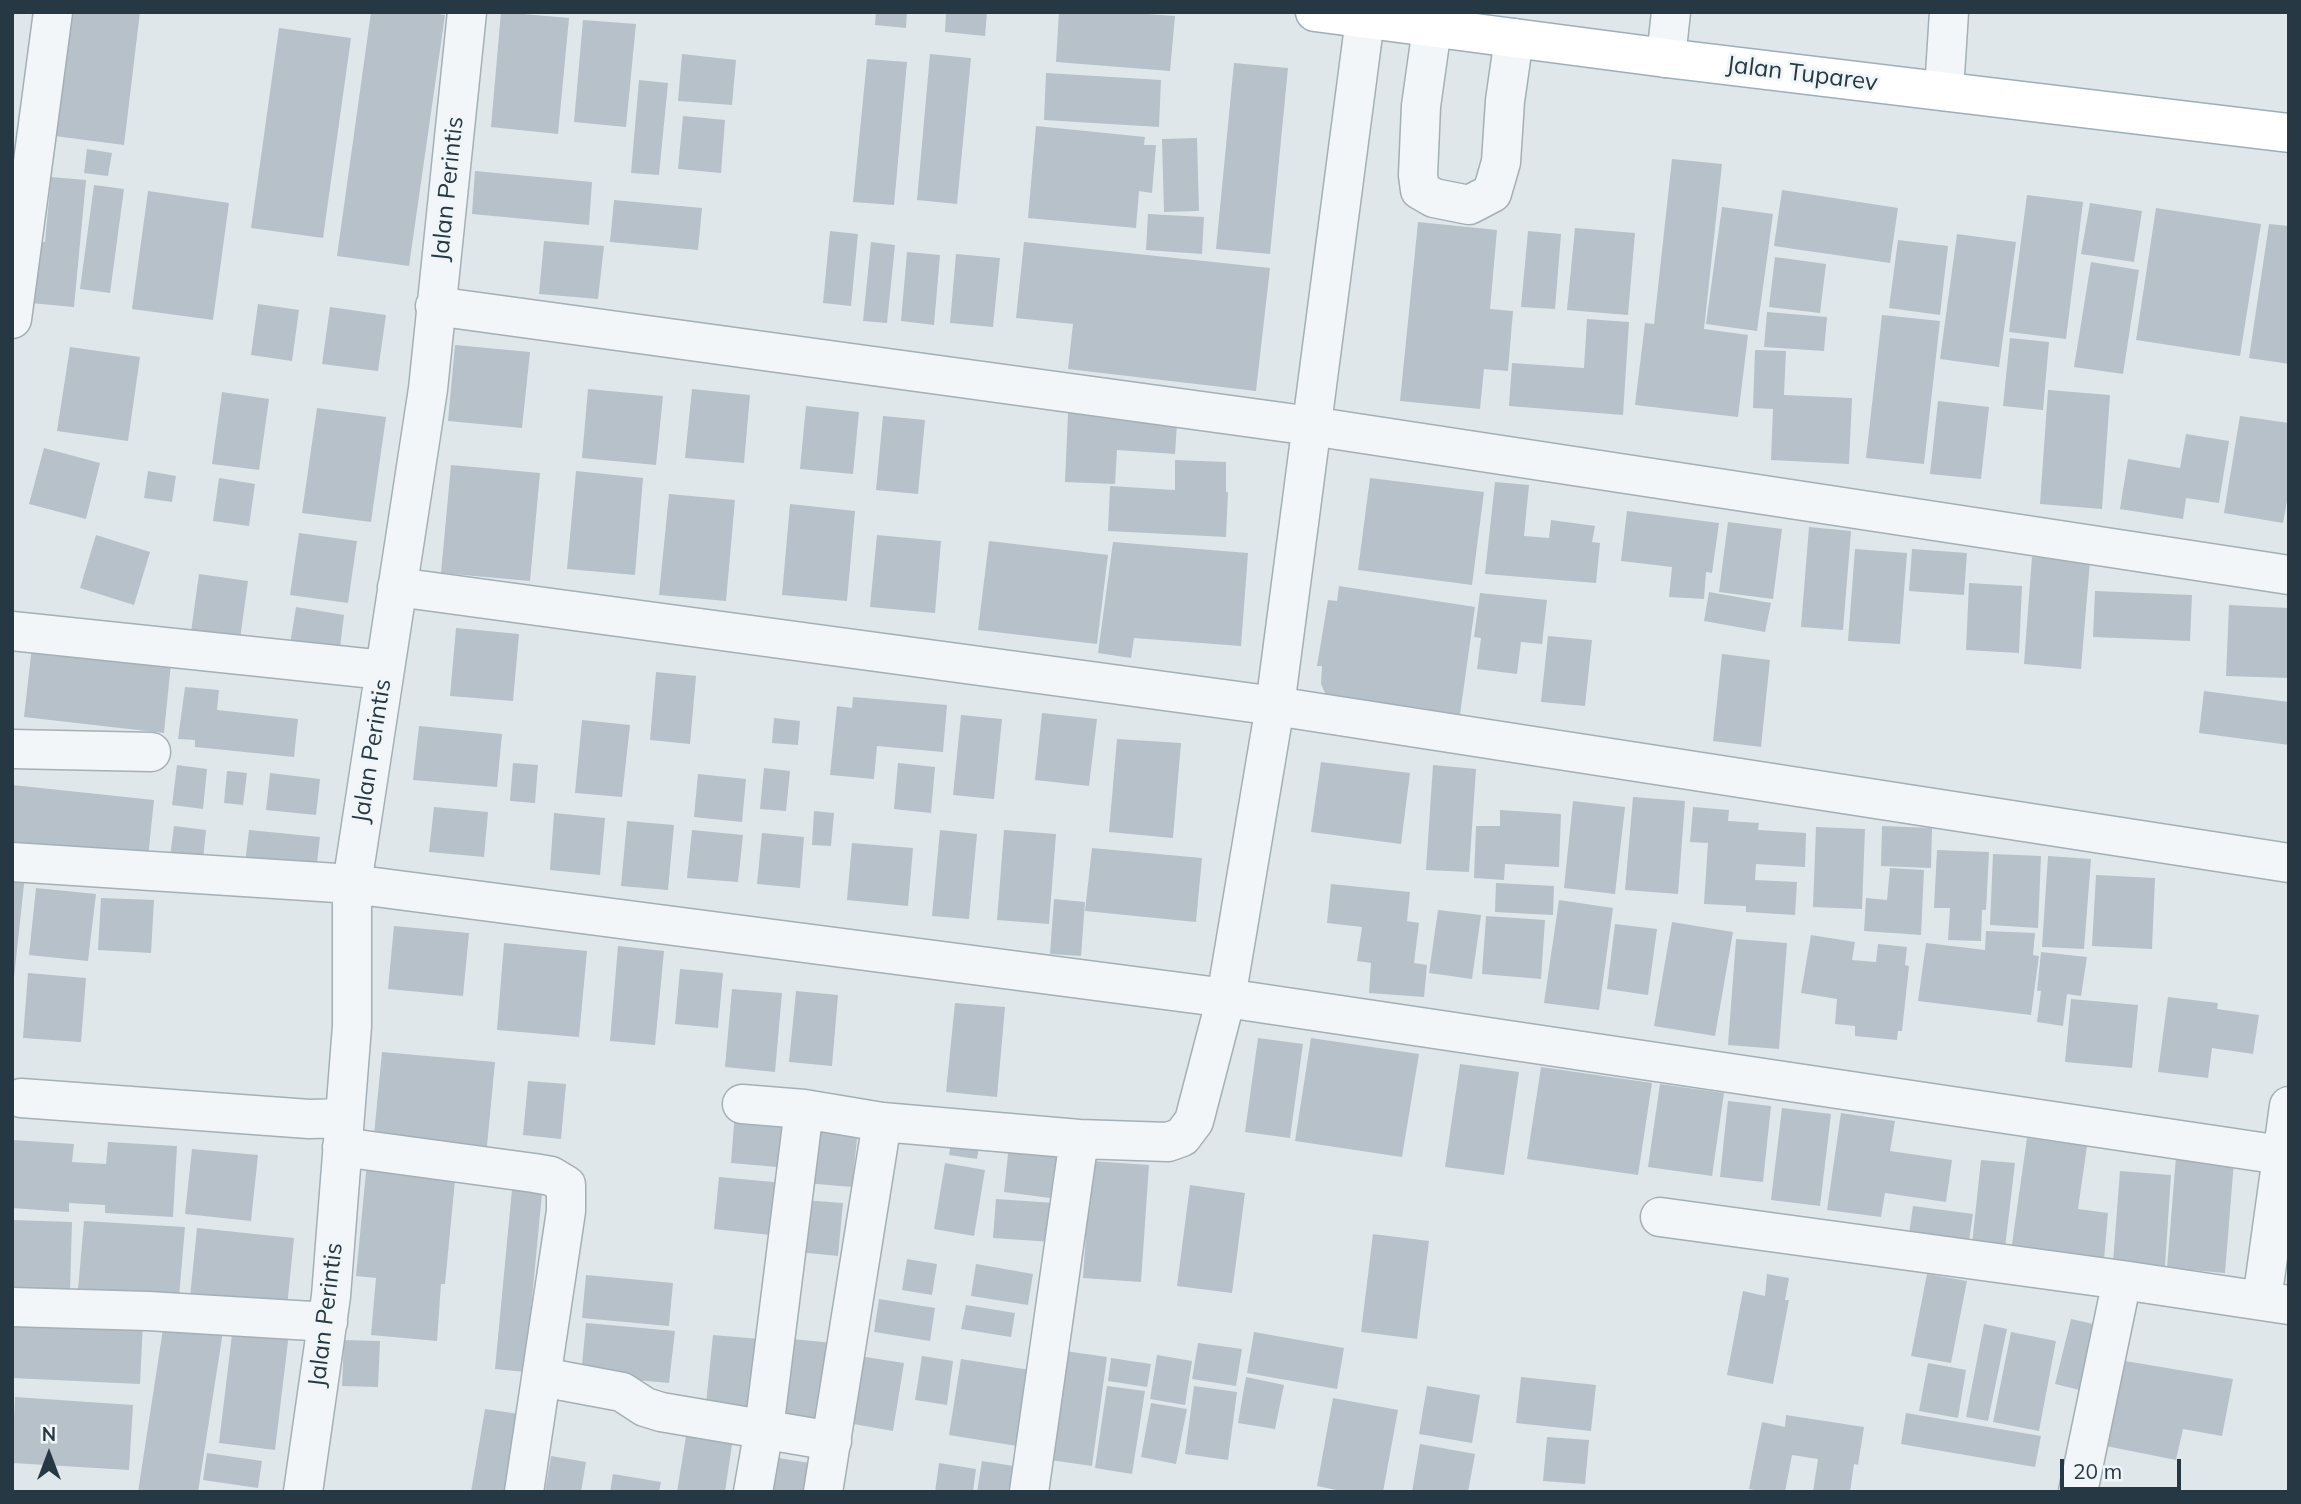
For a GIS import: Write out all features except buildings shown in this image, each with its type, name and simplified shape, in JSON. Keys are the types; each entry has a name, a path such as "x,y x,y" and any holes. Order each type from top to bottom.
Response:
{"main road":[{"name":"Jalan Tuparev","path":"1315,12 1666,58 2289,133"}],"street":[{"path":"12,319 53,12"},
{"name":"Jalan Perintis","path":"303,1492 328,1322 352,1026 352,884 428,389 467,12"},
{"path":"1666,58 1671,12"},
{"path":"1944,91 1949,12"},
{"path":"742,1104 804,1109 882,1122 1079,1139 1168,1142 1182,1137 1194,1121 1226,998 1275,706 1365,19"},
{"path":"1432,28 1421,106 1418,175 1420,190 1434,198 1469,205 1492,194 1501,162 1505,101 1514,38"},
{"path":"435,306 1311,426 2289,575"},
{"path":"397,587 1275,706 2289,863"},
{"path":"12,631 384,670"},
{"path":"12,749 151,752"},
{"path":"12,862 352,884 1226,998 2281,1155"},
{"path":"21,1098 309,1119 343,1133 551,1176 566,1185 566,1211 524,1492"},
{"path":"1660,1217 2275,1302 2281,1155 2289,1106"},
{"path":"753,1492 764,1429 804,1109"},
{"path":"823,1492 882,1122"},
{"path":"1033,1491 1079,1139"},
{"path":"2078,1492 2122,1280"},
{"path":"12,1307 148,1311 328,1322"},
{"path":"542,1377 622,1392 645,1407 661,1412 832,1441"}]}
